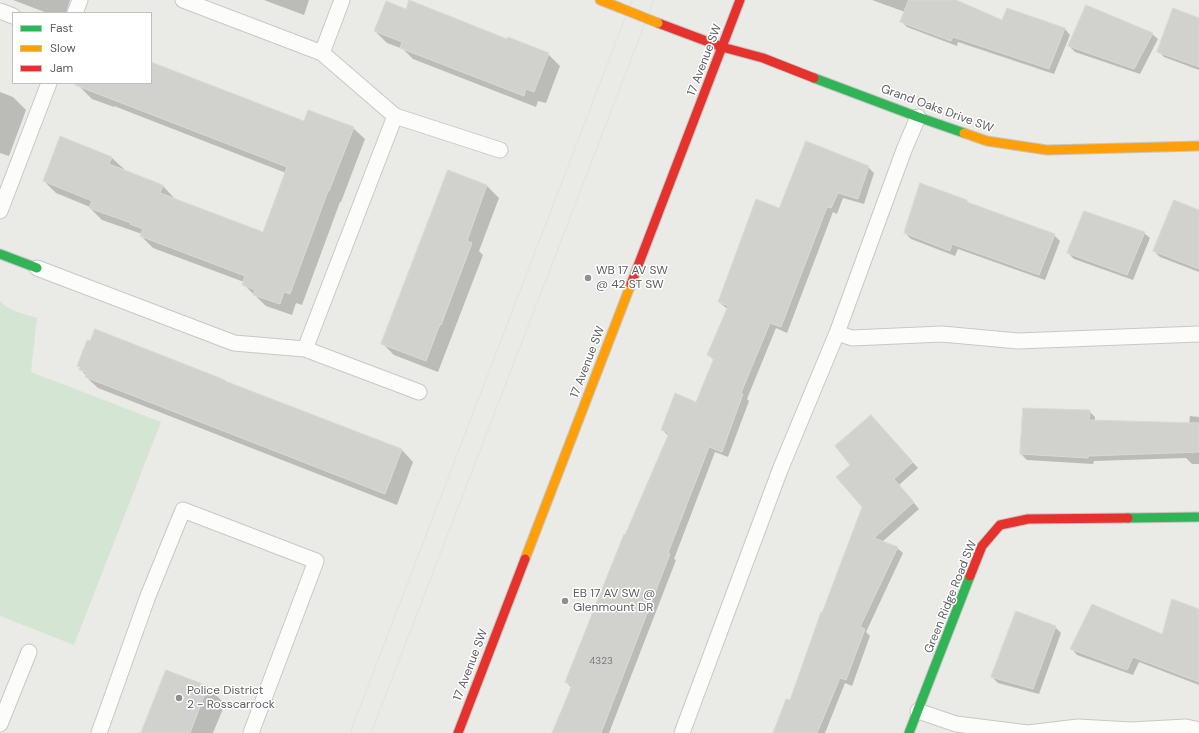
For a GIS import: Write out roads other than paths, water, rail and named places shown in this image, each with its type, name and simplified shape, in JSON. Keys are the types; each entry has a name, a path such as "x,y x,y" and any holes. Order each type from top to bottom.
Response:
{"street":[{"name":"Grand Oaks Drive SW","path":"600,0 722,47 763,58 918,117 987,141 1048,150 1199,146"},
{"name":"17 Avenue SW","path":"458,733 740,0"},
{"path":"0,254 37,268"},
{"name":"Green Ridge Road SW","path":"910,733 982,546 1000,525 1028,518 1199,517"}],"lane":[{"path":"75,12 80,0"},
{"path":"183,0 322,54 395,116 500,150"},
{"path":"322,54 342,0"},
{"path":"0,11 12,16"},
{"path":"0,211 49,84"},
{"path":"305,349 395,116"},
{"path":"682,733 780,470 837,333 918,117"},
{"path":"37,268 234,343 305,349 419,392"},
{"path":"837,333 852,338 942,334 1018,341 1199,334"},
{"path":"98,733 148,596 183,510 316,561 251,733"},
{"path":"0,724 29,652"},
{"path":"918,711 956,724 1028,733 1078,727 1131,730 1186,728 1199,730"}],"tram line":[{"path":"350,733 632,0"},
{"path":"371,733 654,0"}],"place":[{"name":"WB 17 AV SW @ 42 ST SW","path":"588,278"},
{"name":"EB 17 AV SW @ Glenmount DR","path":"565,601"},
{"name":"Police District 2 - Rosscarrock","path":"179,698"}]}
